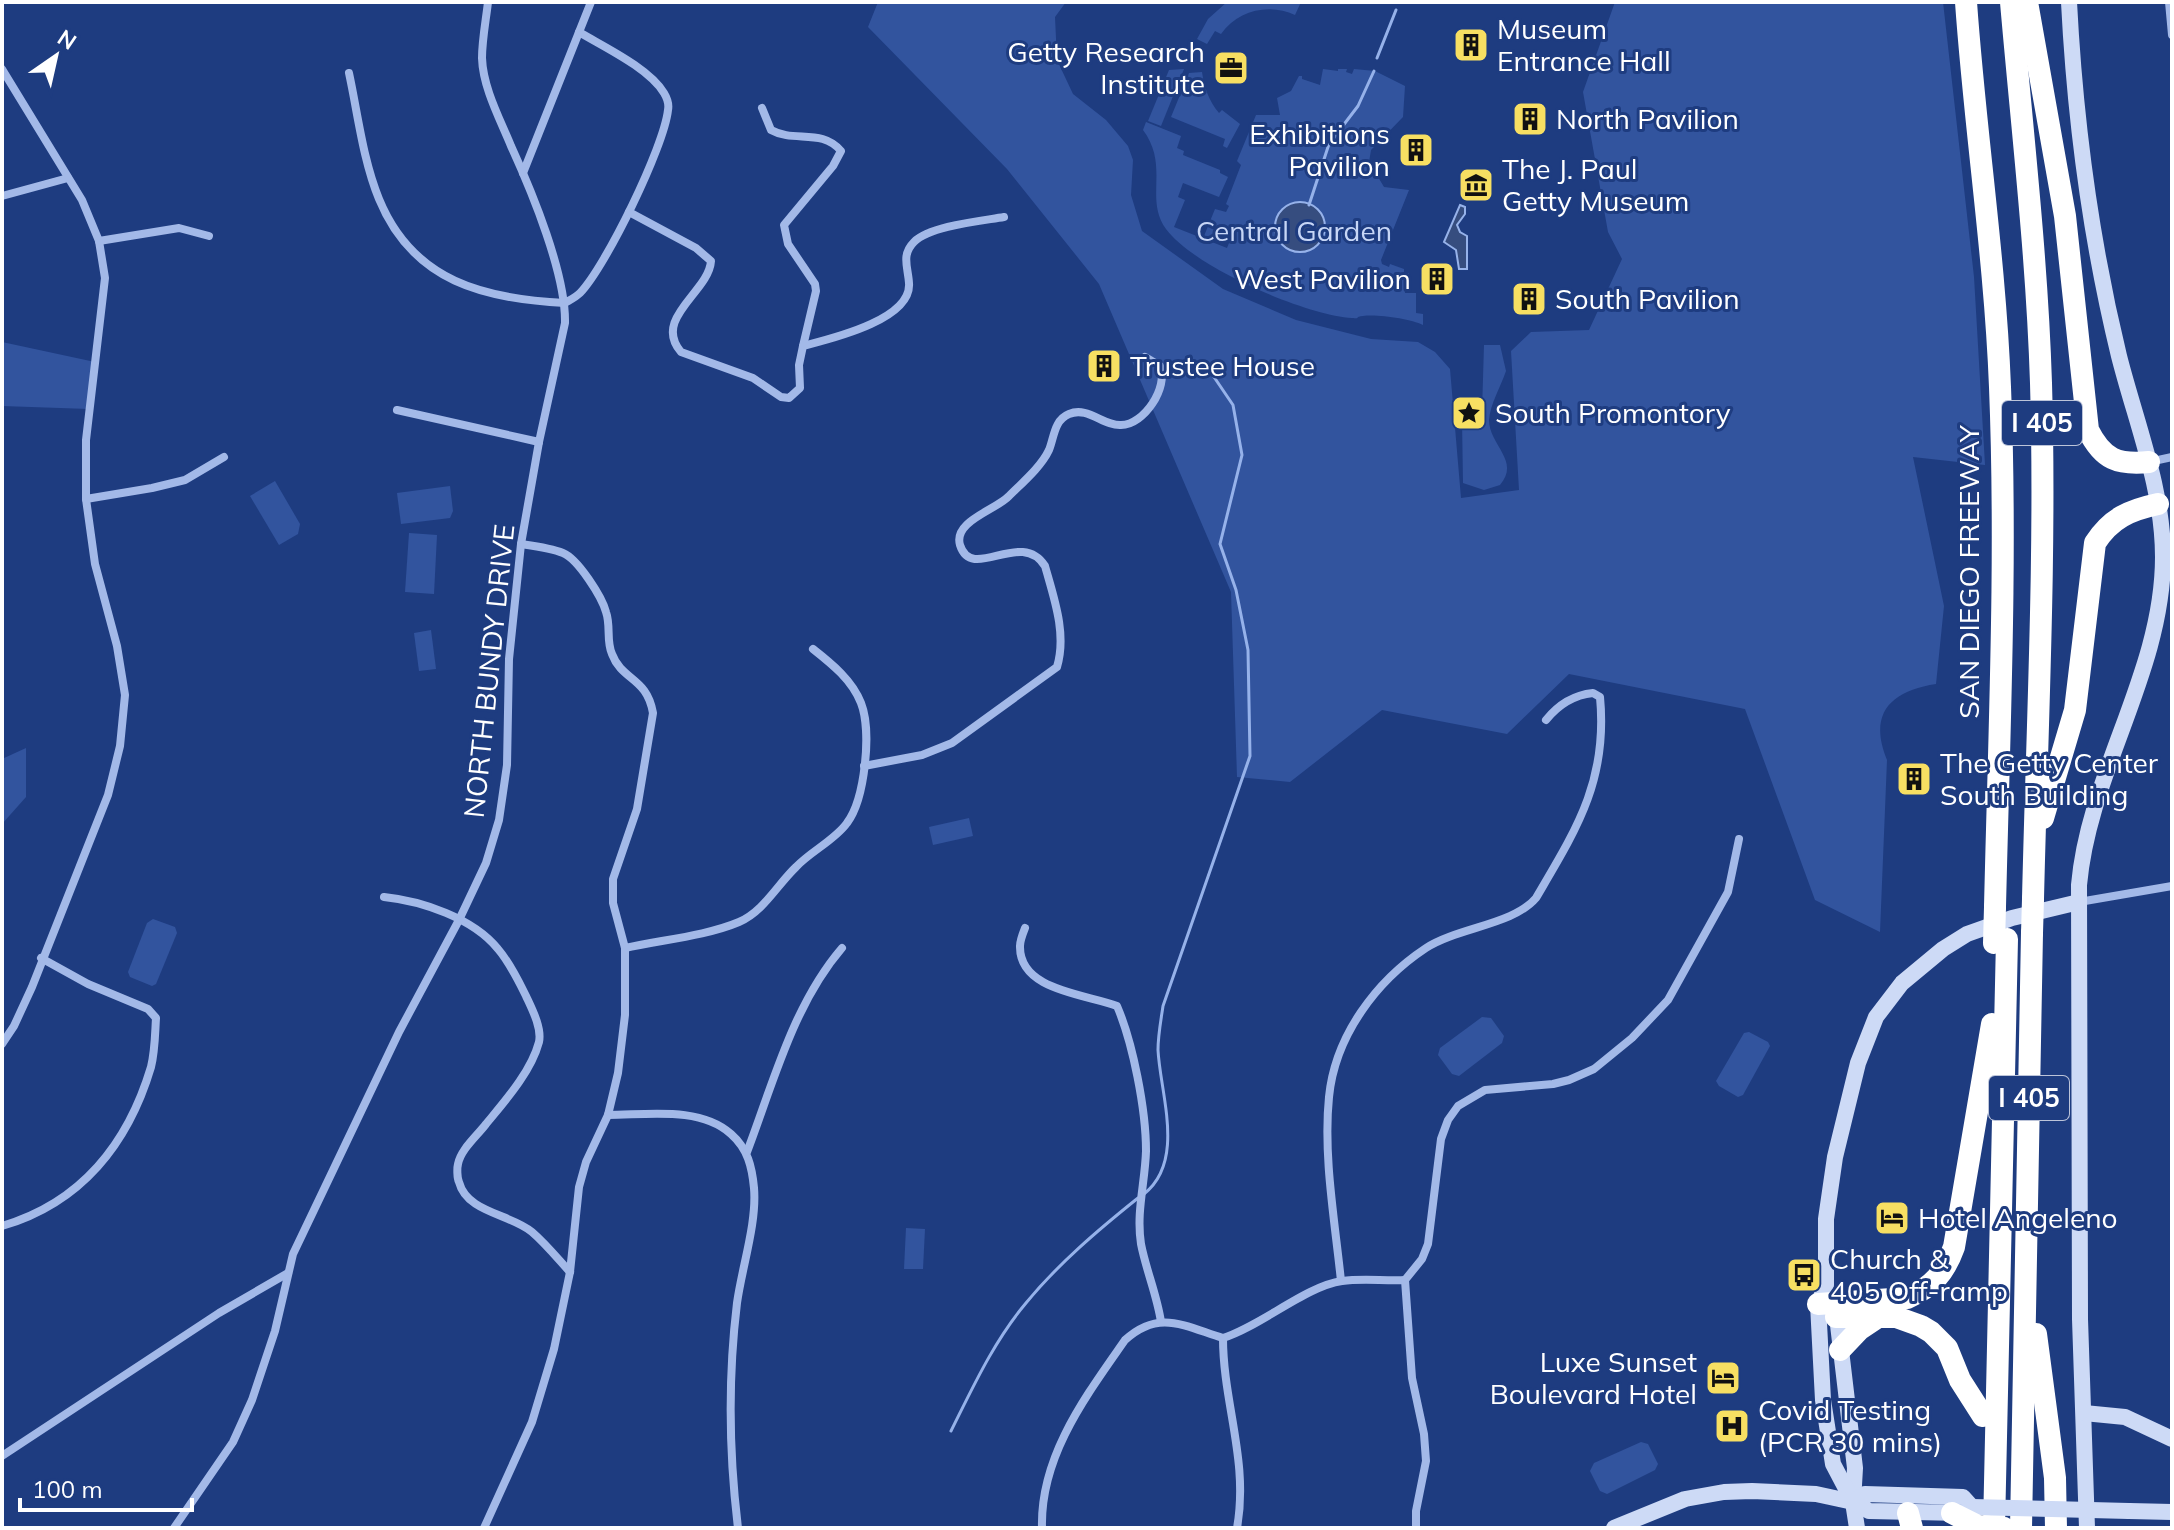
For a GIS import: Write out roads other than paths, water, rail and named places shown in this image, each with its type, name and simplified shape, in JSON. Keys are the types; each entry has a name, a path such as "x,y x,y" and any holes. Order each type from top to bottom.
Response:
{"highway":[{"name":"SAN DIEGO FREEWAY","path":"1966,2 1990,241 2000,387 2001,906 1992,1024 1981,1528"},
{"path":"1978,2 2002,249 2012,427 2001,906"},
{"name":"I 405","path":"2011,2 2032,235 2041,381 2042,527 2021,1528"},
{"path":"2027,2 2065,216 2088,430 2094,442 2111,459 2128,464 2149,462"},
{"path":"2034,846 2075,710 2095,543 2105,528 2119,517 2165,502"},
{"path":"1994,1528 2000,941"},
{"path":"1827,1306 1907,1298 1921,1292 1943,1272 1954,1247 1992,1024"},
{"path":"2026,1262 2055,1478 2056,1528"},
{"path":"1827,1306 1857,1316 1908,1320 1940,1339 1953,1358 1960,1380 1983,1416"},
{"path":"1840,1350 1860,1329 1875,1319"},
{"path":"1962,1510 1978,1526 2004,1528"}],"main road":[{"path":"2069,2 2082,146 2095,231 2120,359 2149,462 2165,502 2158,615 2096,803 2081,862 2080,1319 2087,1528"},
{"path":"1853,1502 1833,1464 1823,1400 1827,1306 1826,1219 1835,1157 1858,1063 1876,1017 1902,983 1943,949 1967,934 2012,918 2079,902"},
{"path":"1827,1306 1840,1350 1855,1468 1853,1502 1857,1528"},
{"path":"2084,1413 2125,1417 2172,1439"},
{"path":"1614,1528 1685,1499 1724,1492 1816,1494 1853,1502 1869,1511 2172,1512"}],"street":[{"name":"NORTH BUNDY DRIVE","path":"174,1528 233,1442 252,1400 275,1331 293,1254 399,1032 459,920 486,863 499,820 507,765 509,659 521,544 565,323 565,303 554,261 523,173 496,111 484,70 482,58 488,2"},
{"path":"523,173 591,2"},
{"path":"2169,2 2172,35"},
{"path":"349,73 380,201 409,246 431,267 463,285 495,297 565,303 580,293 629,212 665,125 669,106 664,93 653,80 579,32"},
{"path":"2,69 82,200 99,241 105,278 86,440 86,499 95,564 117,646 125,695 120,746 108,795 14,1026 2,1044"},
{"path":"629,212 696,248 711,261 705,281 686,299 678,315 673,333 674,344 681,352 753,378 781,397 789,398 795,394 802,382 799,365 816,291 815,284 788,244 784,225 833,166 841,151 826,138 779,135 771,130 762,108"},
{"path":"2,196 68,178"},
{"path":"803,346 870,325 902,303 909,291 906,253 915,241 938,230 1004,217"},
{"path":"99,241 179,228 209,236"},
{"path":"864,766 922,755 952,743 1057,667 1062,651 1060,628 1045,566 1040,558 1031,552 1019,550 976,559 967,555 960,537 964,527 1000,505 1038,464 1050,448 1060,420 1069,413 1089,413 1113,425 1125,426 1137,421 1154,398 1162,380 1160,366 1145,357"},
{"path":"397,410 539,442"},
{"path":"86,499 185,480 224,457"},
{"path":"2149,462 2172,457"},
{"path":"484,1528 532,1422 554,1349 570,1272 579,1187 586,1162 608,1115 623,1045 625,948 613,903 613,879 637,809 653,713 644,687 619,667 612,654 606,609 580,567 562,552 521,544"},
{"path":"625,948 740,921 759,909 807,856 845,826 854,812 864,766 865,726 861,702 835,665 813,649"},
{"path":"1341,1281 1328,1133 1329,1095 1342,1049 1366,1005 1397,970 1452,934 1516,914 1536,898 1577,829 1590,800 1601,737 1600,697 1593,693 1578,697 1555,708 1546,720"},
{"path":"1416,1528 1416,1511 1426,1461 1424,1434 1412,1378 1405,1280 1422,1259 1428,1244 1441,1139 1448,1120 1458,1106 1485,1090 1569,1080 1611,1058 1632,1038 1668,1000 1723,901 1733,873 1739,839"},
{"path":"2079,902 2172,886"},
{"path":"384,897 429,905 481,933 505,958 535,1014 540,1039 533,1057 514,1088 466,1147 458,1163 458,1182 466,1195 480,1206 513,1219 531,1231 570,1272"},
{"path":"1025,928 1020,947 1024,964 1032,975 1047,985 1117,1006 1122,1019 1139,1088 1146,1151 1139,1204 1141,1244 1161,1322"},
{"path":"747,1152 794,1028 826,967 842,948"},
{"path":"2,1226 26,1219 78,1187 104,1160 123,1136 152,1064 156,1018 148,1009 88,984 41,958"},
{"path":"608,1115 696,1116 732,1134 747,1152 752,1167 755,1192 737,1303 733,1356 732,1436 738,1528"},
{"path":"2,1456 219,1313 288,1273"},
{"path":"1042,1528 1043,1503 1064,1434 1125,1340 1137,1329 1161,1322 1184,1324 1223,1338 1241,1332 1320,1288 1341,1281 1405,1280"},
{"path":"1223,1338 1223,1358 1241,1464 1241,1505 1237,1528"}],"waterway":[{"path":"1377,58 1396,10"},
{"path":"1309,205 1329,144 1358,106 1374,71"},
{"path":"1144,1194 1157,1180 1167,1145 1168,1126 1158,1050 1163,1006 1250,756 1248,650 1236,590 1220,544 1242,455 1233,405 1214,377"},
{"path":"951,1431 994,1349 1026,1303 1079,1248 1138,1198"}],"place":[{"name":"Museum Entrance Hall","path":"1471,45"},
{"name":"Getty Research Institute","path":"1231,68"},
{"name":"North Pavilion","path":"1530,119"},
{"name":"Exhibitions Pavilion","path":"1416,150"},
{"name":"The J. Paul Getty Museum","path":"1476,185"},
{"name":"West Pavilion","path":"1437,279"},
{"name":"South Pavilion","path":"1529,299"},
{"name":"Trustee House","path":"1104,366"},
{"name":"South Promontory","path":"1469,413"},
{"name":"The Getty Center South Building","path":"1914,779"},
{"name":"Hotel Angeleno","path":"1892,1218"},
{"name":"Church & 405 Off-ramp","path":"1804,1275"},
{"name":"Luxe Sunset Boulevard Hotel","path":"1723,1378"},
{"name":"Covid Testing (PCR 30 mins)","path":"1732,1426"}],"park label":[{"name":"Central Garden","path":"1294,231"}]}
